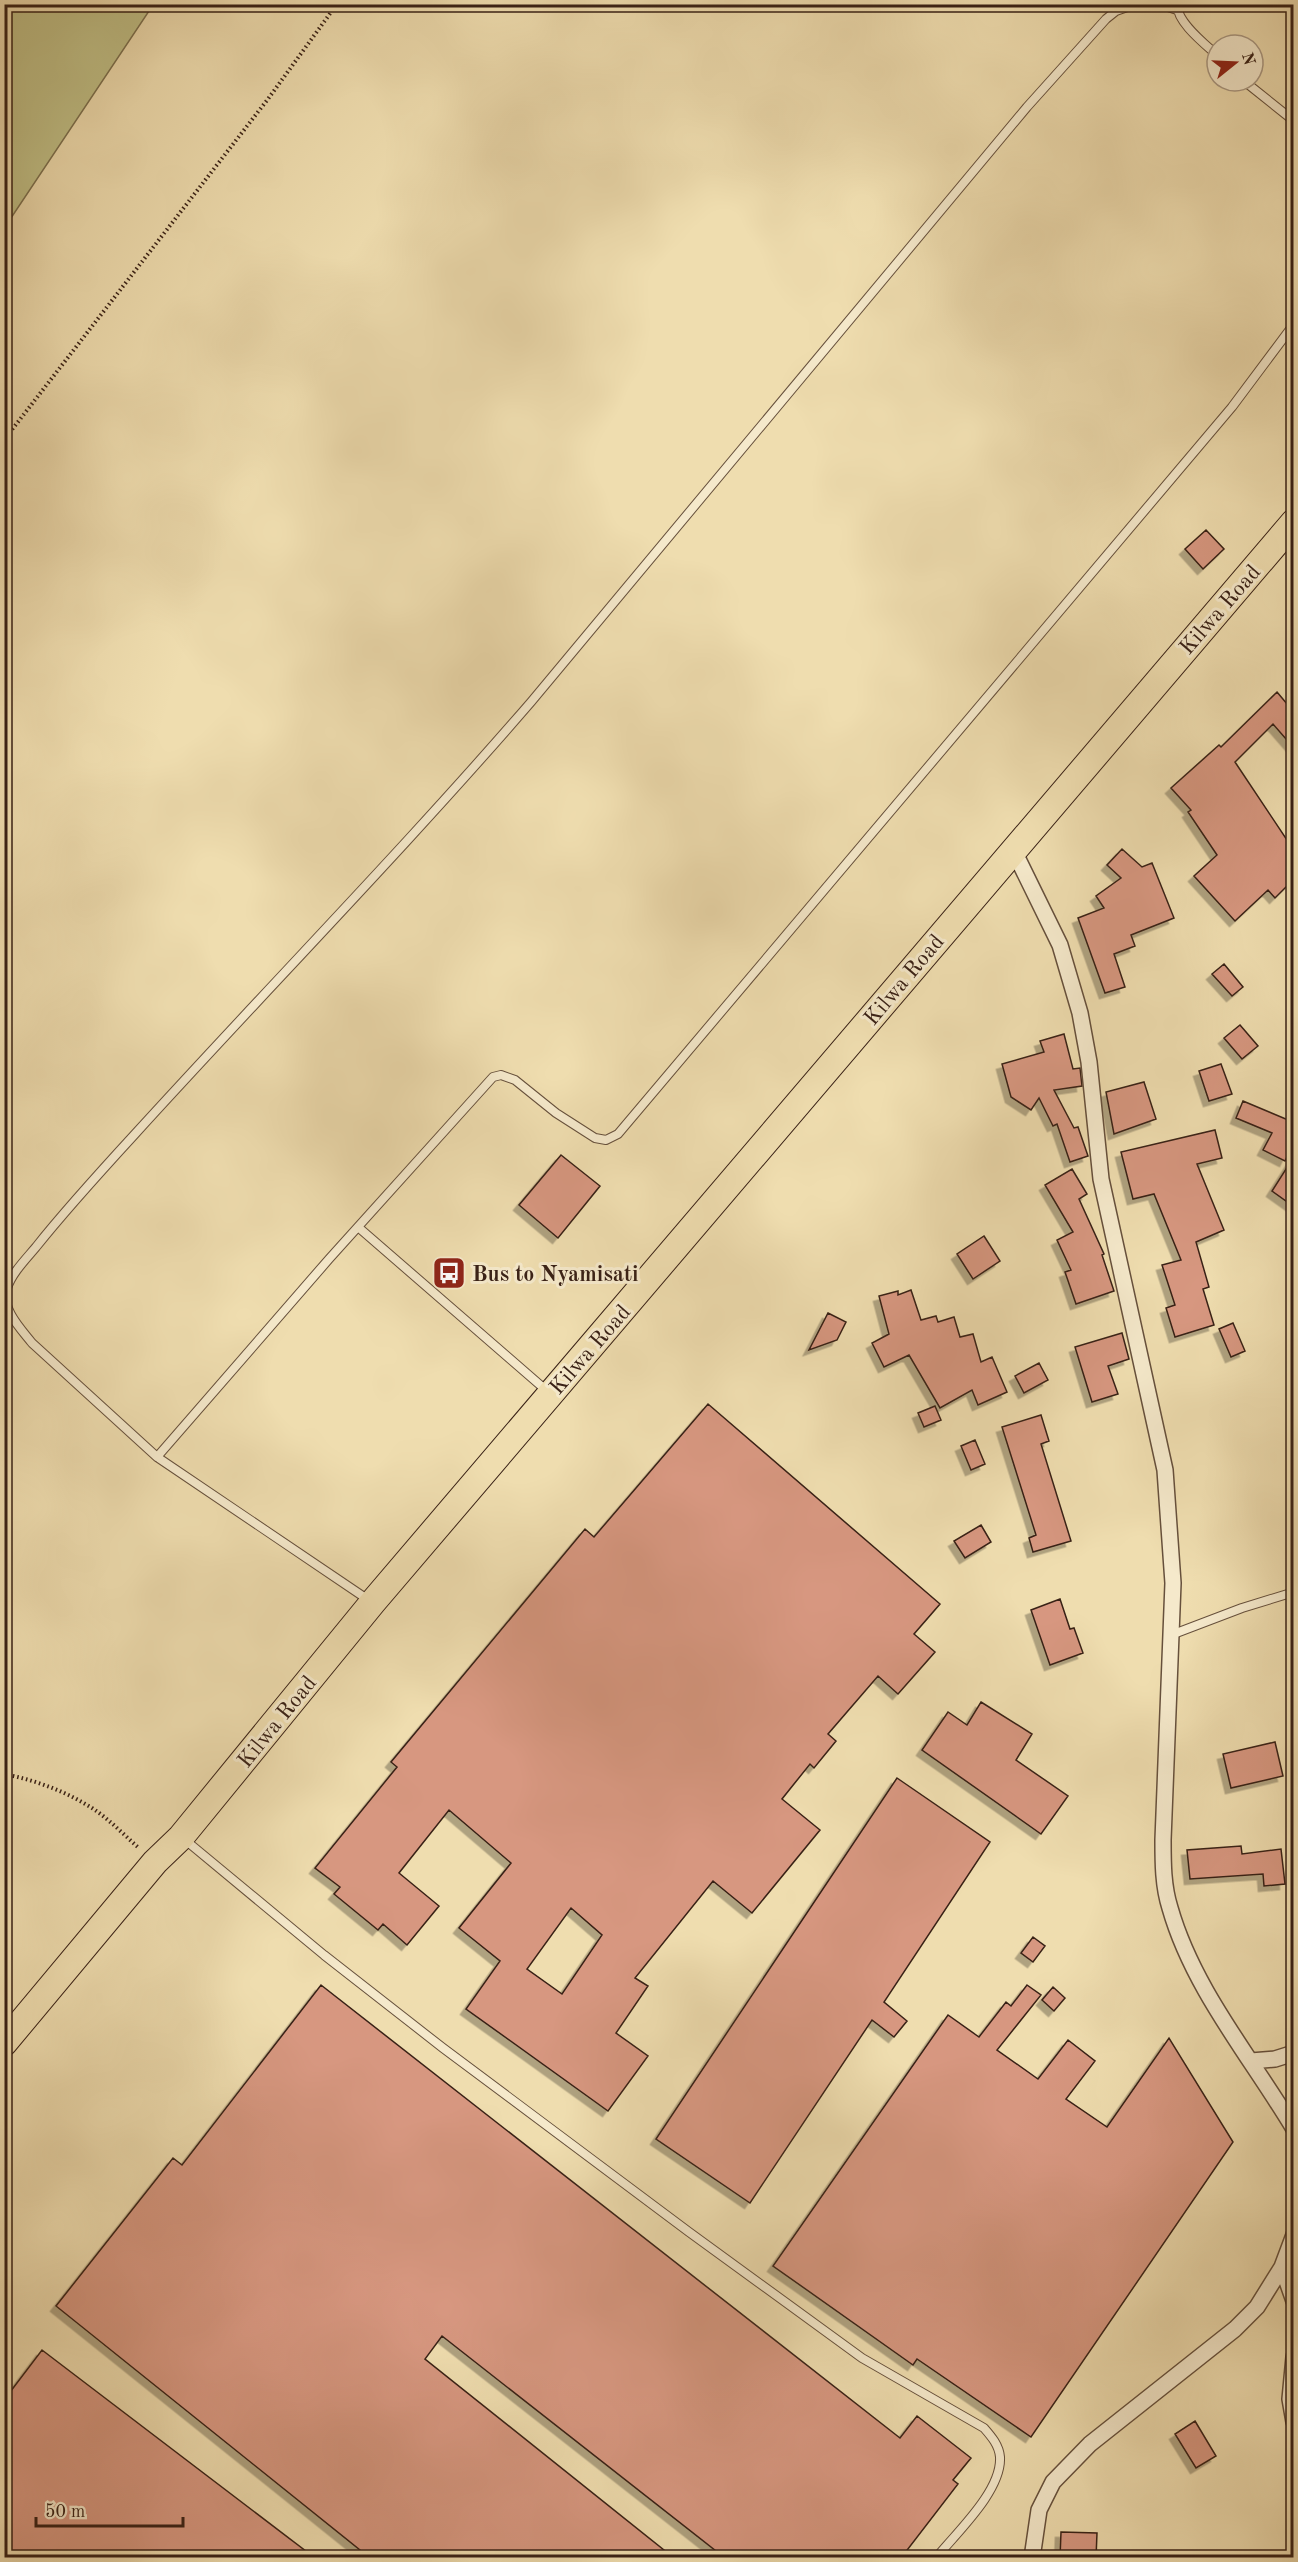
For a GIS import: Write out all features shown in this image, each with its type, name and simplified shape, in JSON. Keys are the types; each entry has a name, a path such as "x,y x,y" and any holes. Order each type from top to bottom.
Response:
{"highway":[{"name":"Kilwa Road","path":"4,2043 155,1862 181,1837 372,1602 1293,522"}],"street":[{"path":"1013,849 1060,945 1080,1012 1089,1062 1101,1179 1165,1470 1172,1539 1171,1635 1163,1840 1163,1874 1169,1907 1181,1941 1200,1980 1293,2128"},
{"path":"1251,2061 1275,2059 1293,2053"},
{"path":"1032,2558 1039,2510 1053,2482 1090,2444 1235,2329 1257,2307 1282,2267 1293,2235"},
{"path":"1282,2267 1293,2301"},
{"path":"1293,2357 1290,2399 1293,2422"}],"lane":[{"path":"372,1602 157,1457 32,1343 16,1323 6,1305 6,1289 15,1273 58,1218 463,780 1028,107 1106,19 1116,11 1136,4"},
{"path":"1159,4 1177,7 1181,20 1205,44"},
{"path":"1259,93 1293,121"},
{"path":"157,1457 493,1077 501,1075 515,1080 556,1113 595,1138 606,1140 618,1134 1232,407 1293,324"},
{"path":"358,1227 551,1394"},
{"path":"1171,1635 1242,1608 1293,1592"},
{"path":"181,1837 443,2048 688,2232 862,2358 984,2428 994,2440 1000,2456 996,2479 979,2507 936,2558"}],"path":[{"path":"4,440 268,99 337,4"},
{"path":"4,1774 32,1780 93,1809 155,1862"}],"shaded area":[{"path":"4,5 153,5 5,227"}],"building":[{"path":"1206,530 1224,549 1203,569 1185,549"},
{"path":"1277,692 1293,711 1293,747 1273,724 1235,762 1293,849 1293,880 1275,898 1268,890 1235,921 1194,876 1217,855 1188,812 1191,810 1171,788 1219,745 1221,747"},
{"path":"1122,849 1142,867 1152,863 1174,918 1131,935 1135,946 1114,954 1125,987 1105,993 1078,918 1104,908 1096,896 1121,878 1107,865"},
{"path":"1224,964 1243,987 1232,996 1212,974"},
{"path":"1240,1025 1258,1046 1242,1059 1224,1038"},
{"path":"1064,1034 1073,1069 1080,1068 1082,1086 1054,1090 1074,1128 1078,1127 1088,1156 1070,1162 1057,1124 1053,1126 1039,1098 1031,1110 1011,1097 1002,1064 1044,1052 1040,1041"},
{"path":"1221,1064 1232,1094 1209,1101 1199,1071"},
{"path":"1144,1082 1156,1119 1114,1134 1106,1092"},
{"path":"1243,1101 1293,1122 1293,1144 1285,1161 1263,1150 1272,1133 1236,1118"},
{"path":"1215,1130 1222,1158 1197,1164 1224,1230 1196,1242 1209,1287 1203,1289 1214,1325 1175,1337 1166,1308 1175,1305 1162,1265 1181,1260 1154,1194 1133,1199 1121,1152"},
{"path":"561,1155 600,1186 558,1238 519,1205"},
{"path":"1293,1158 1293,1206 1272,1191"},
{"path":"1072,1169 1087,1194 1079,1199 1104,1254 1102,1255 1114,1291 1076,1304 1065,1272 1071,1270 1057,1240 1073,1232 1045,1185"},
{"path":"984,1236 1000,1261 973,1279 957,1254"},
{"path":"911,1290 921,1320 936,1316 938,1322 954,1317 960,1337 973,1334 981,1362 992,1357 1007,1392 978,1405 972,1390 940,1408 909,1355 884,1367 872,1343 889,1334 879,1296 898,1291 898,1295"},
{"path":"828,1313 846,1322 837,1340 809,1350"},
{"path":"1233,1323 1245,1351 1231,1357 1219,1329"},
{"path":"1122,1333 1129,1359 1108,1366 1118,1394 1092,1402 1075,1347"},
{"path":"1039,1363 1048,1380 1024,1393 1015,1376"},
{"path":"708,1404 940,1604 914,1634 935,1652 898,1694 878,1676 828,1734 836,1741 814,1768 810,1764 782,1799 820,1830 752,1913 713,1881 635,1978 648,1986 616,2033 648,2056 608,2111 466,2009 500,1961 459,1928 511,1863 449,1810 399,1873 439,1906 407,1945 383,1924 378,1930 334,1894 340,1887 315,1868 397,1767 391,1762 585,1529 594,1537","holes":["571,1908 602,1935 562,1994 527,1969"]},
{"path":"935,1406 941,1420 924,1427 918,1413"},
{"path":"1041,1415 1049,1441 1041,1444 1071,1541 1033,1552 1029,1538 1036,1535 1002,1427"},
{"path":"975,1440 985,1464 971,1470 961,1446"},
{"path":"981,1525 991,1542 965,1558 954,1541"},
{"path":"1060,1599 1070,1629 1074,1628 1083,1653 1050,1665 1031,1610"},
{"path":"981,1702 1032,1734 1016,1760 1068,1796 1041,1834 922,1750 948,1712 967,1725"},
{"path":"1275,1742 1283,1776 1231,1788 1223,1754"},
{"path":"897,1778 990,1842 884,2002 907,2021 894,2037 872,2020 750,2203 656,2139"},
{"path":"1241,1846 1242,1854 1281,1849 1285,1884 1264,1886 1263,1874 1190,1879 1187,1850"},
{"path":"1033,1937 1045,1946 1033,1962 1021,1953"},
{"path":"321,1985 900,2438 917,2416 971,2458 953,2480 958,2484 901,2558 725,2558 442,2336 425,2359 674,2558 370,2558 56,2306 173,2158 182,2165"},
{"path":"1027,1985 1041,1995 997,2050 1038,2079 1068,2040 1095,2061 1066,2099 1107,2127 1169,2038 1233,2142 1031,2437 917,2359 913,2365 773,2266 948,2015 979,2037 1006,2002 1011,2006"},
{"path":"1053,1987 1065,1998 1054,2011 1042,2000"},
{"path":"42,2350 315,2558 4,2558 4,2400"},
{"path":"1195,2421 1216,2456 1196,2468 1175,2434"},
{"path":"1061,2532 1097,2533 1096,2558 1060,2558"}],"place":[{"name":"Bus to Nyamisati","path":"449,1273"}]}
